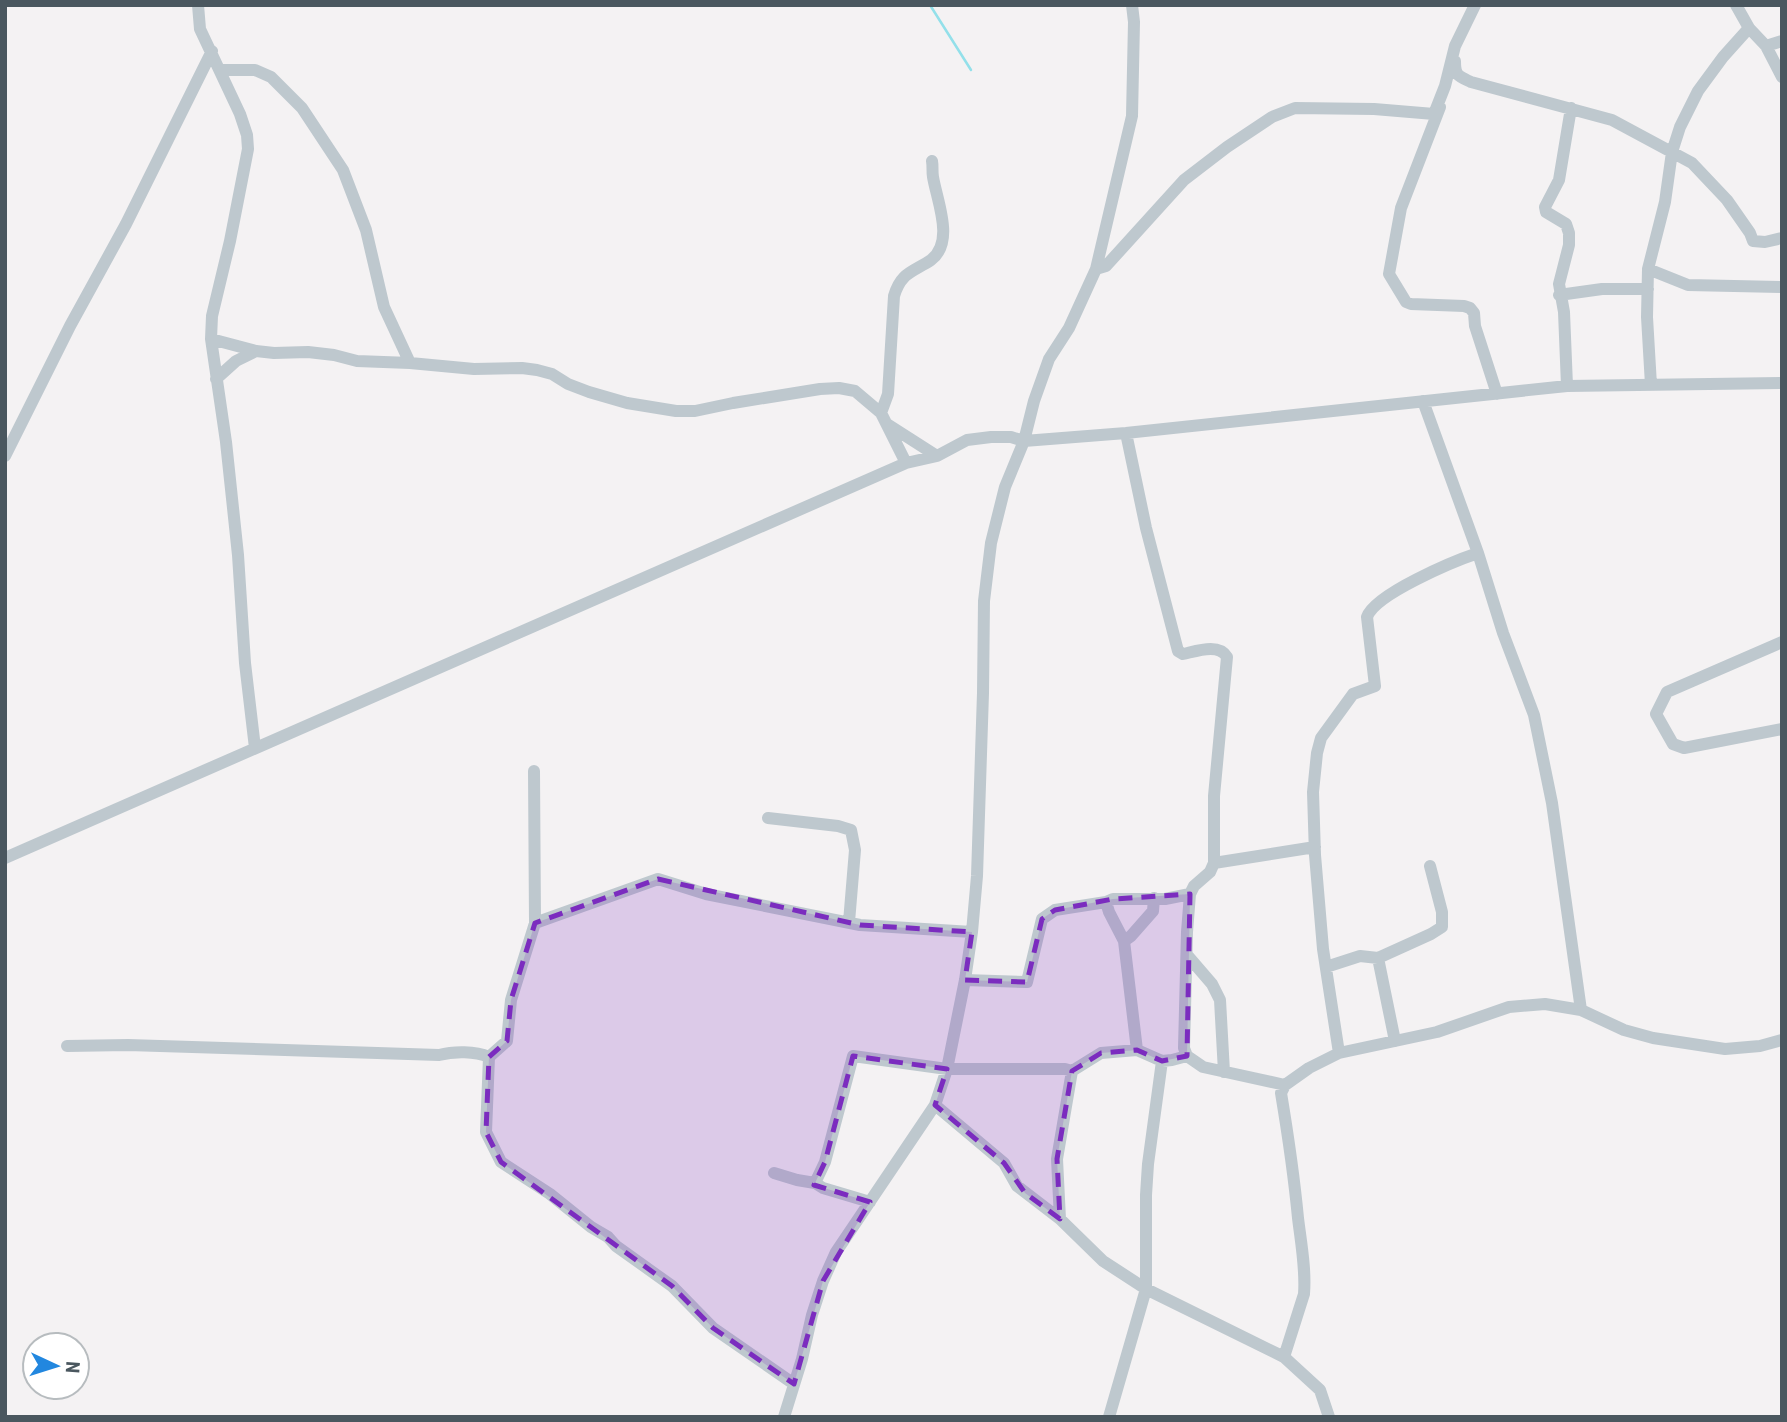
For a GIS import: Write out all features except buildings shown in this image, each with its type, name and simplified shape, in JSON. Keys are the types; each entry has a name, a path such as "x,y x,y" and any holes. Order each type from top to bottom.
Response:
{"street":[{"path":"198,5 200,29 244,123 247,135 248,149 212,316 211,339 226,442 255,748"},
{"path":"784,1417 822,1281 836,1252 935,1105 947,1069 965,980 977,876 984,601 990,543 1005,487 1024,441 1049,359 1069,328 1096,269 1132,116 1132,5"},
{"path":"1096,269 1106,266 1184,180 1272,117 1295,108 1374,109 1434,114 1445,86 1454,46 1475,5"},
{"path":"1736,5 1749,28 1766,46 1782,77"},
{"path":"1651,385 1647,317 1648,269 1665,202 1672,152 1698,91 1749,28"},
{"path":"1766,46 1782,41"},
{"path":"1454,46 1454,71 1401,208 1389,274 1406,302 1464,306 1474,313 1475,326 1497,394"},
{"path":"5,456 70,326 126,224 212,51"},
{"path":"220,70 255,70 271,78 302,108 329,149 342,170 366,230 384,307 410,363"},
{"path":"1454,71 1471,82 1612,120 1692,163 1727,200 1754,240 1765,242 1782,238"},
{"path":"1567,386 1564,312 1559,284 1569,245 1569,233 1566,224 1546,212 1545,207 1559,180 1571,108"},
{"path":"906,463 884,419 894,296 904,275 933,258 940,250 943,234 932,161"},
{"path":"1648,269 1688,285 1782,287"},
{"path":"1559,295 1602,289 1648,289"},
{"path":"211,339 256,351 308,352 334,355 357,362 537,370 552,374 589,392 626,403 676,411 695,411 839,388 855,391 884,419 937,456"},
{"path":"216,379 236,361 256,351"},
{"path":"5,858 906,463 937,456 967,440 1011,437 1024,441 1126,433 1567,386 1782,383"},
{"path":"1423,401 1534,715 1552,803 1581,1010"},
{"path":"1126,433 1146,528 1178,651 1183,654 1217,648 1224,651 1227,657 1214,796 1214,863 1210,872 1194,886 1190,894 1184,1048 1187,1056 1203,1067 1285,1085"},
{"path":"1339,1053 1326,967 1315,847 1313,792 1321,738 1353,694 1375,686 1367,617 1370,610 1403,587 1478,553"},
{"path":"1782,642 1667,692 1656,714 1673,744 1684,748 1782,729"},
{"path":"534,771 535,923 511,1000 507,1041 489,1057 486,1132 501,1162 608,1237 616,1246 672,1286 713,1328 794,1384"},
{"path":"768,818 852,830 855,850 849,922"},
{"path":"1214,863 1315,847"},
{"path":"1326,967 1360,956 1378,958 1442,927 1442,912 1430,866"},
{"path":"535,923 658,879 706,894 860,925 972,932"},
{"path":"965,980 1027,982 1042,919 1055,910 1113,899 1165,899 1190,894"},
{"path":"1124,941 1153,911 1154,898"},
{"path":"1106,902 1124,941 1137,1050"},
{"path":"1186,955 1212,984 1220,1000 1224,1072"},
{"path":"1378,958 1395,1041"},
{"path":"1284,1357 1304,1294 1304,1265 1281,1093 1285,1085 1309,1068 1339,1053 1437,1032 1509,1007 1545,1004 1581,1010 1624,1030 1643,1035 1726,1049 1760,1046 1782,1040"},
{"path":"67,1045 439,1055 449,1052 483,1054 489,1057"},
{"path":"815,1183 825,1162 853,1056 947,1069 1072,1071 1101,1053 1137,1050 1163,1061 1187,1056"},
{"path":"1109,1417 1146,1289 1148,1174 1163,1061"},
{"path":"1060,1219 1057,1159 1072,1071"},
{"path":"935,1105 1004,1163 1017,1186 1060,1219 1103,1261 1146,1289 1284,1357 1320,1390 1329,1417"},
{"path":"774,1172 870,1202"}],"highlighted area":[{"path":"658,879 860,925 972,932 965,980 1027,982 1042,919 1055,910 1113,899 1190,894 1187,1056 1162,1061 1137,1050 1101,1053 1072,1071 1057,1159 1060,1219 1025,1193 1004,1163 935,1105 947,1069 853,1056 825,1162 814,1185 870,1202 823,1281 794,1384 713,1328 672,1286 501,1162 486,1132 489,1057 507,1041 511,1000 535,923"}],"waterway":[{"path":"930,5 971,70"}]}
